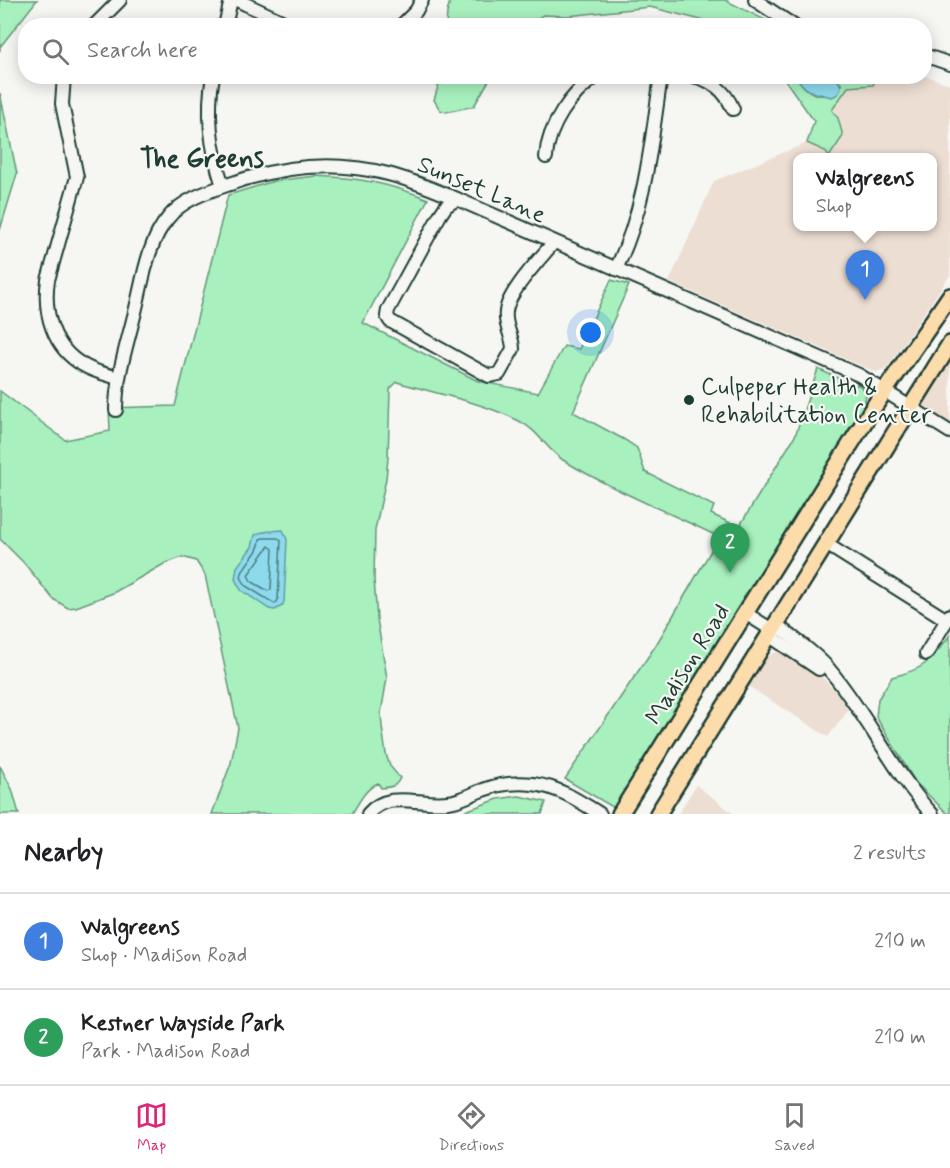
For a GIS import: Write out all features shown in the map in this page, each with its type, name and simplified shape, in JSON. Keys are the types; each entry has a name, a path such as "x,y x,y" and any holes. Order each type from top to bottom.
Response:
{"main road":[{"name":"Madison Road","path":"620,814 885,391 950,296"},
{"path":"658,814 950,344"}],"street":[{"path":"102,18 120,0"},
{"path":"227,18 231,0"},
{"path":"237,0 275,18"},
{"path":"409,18 422,0"},
{"path":"755,0 782,18"},
{"path":"932,58 950,64"},
{"path":"63,84 63,104 76,177 48,280 47,310 57,338 71,356 89,368 118,378"},
{"path":"212,84 210,129 215,160 223,186"},
{"path":"546,157 551,132 557,120 587,84"},
{"path":"616,269 634,226 642,199 660,84"},
{"path":"714,84 729,100 733,109"},
{"name":"Sunset Lane","path":"116,410 118,378 149,259 160,230 179,207 223,186 261,174 285,169 326,166 355,167 390,174 457,199 859,375 950,432"},
{"path":"457,199 446,206 440,214 388,310 387,316 390,321 489,376 500,374 511,354 513,344 506,323 508,302 513,292 554,242"},
{"path":"826,544 948,617 926,654"},
{"path":"745,613 772,630 776,640 835,679 858,707 906,783 932,814"},
{"path":"368,814 387,801 447,802 485,789 518,783 560,790 600,814"}],"shaded area":[{"path":"932,78 950,84 950,275 887,368 876,372 669,282 714,181 807,143 827,153 793,153 793,231 937,231 937,153 832,153 843,136 831,110 848,87 873,84 932,84"},
{"path":"950,358 950,423 924,409 921,403"},
{"path":"776,652 786,653 819,674 848,704 847,712 828,737 746,685 763,659"},
{"path":"696,785 734,814 678,814"}],"green space":[{"path":"0,0 37,0 23,18 18,18 18,24 0,47"},
{"path":"450,0 725,0 761,18 693,18 650,7 568,16 543,15 538,18 447,18"},
{"path":"439,84 487,84 474,106 446,112 440,110 434,100"},
{"path":"788,84 801,84 816,94 824,95 841,84 874,84 848,87 832,110 838,118 843,136 832,153 826,153 807,143 814,121"},
{"path":"0,93 17,174 0,230"},
{"path":"316,176 373,182 428,199 363,323 478,381 538,393 564,346 579,349 611,280 629,285 573,412 637,448 645,472 714,506 711,514 739,527 795,436 818,369 855,386 857,384 865,391 864,404 858,418 616,809 565,779 656,645 719,537 582,471 557,456 526,425 505,414 475,403 397,382 390,389 388,458 375,530 374,579 377,619 387,678 381,713 382,727 390,766 400,778 395,785 390,787 381,788 378,783 369,789 352,814 212,814 231,763 238,728 205,575 196,561 180,558 164,564 113,593 68,608 53,599 24,563 0,539 0,391 65,440 110,431 109,408 175,406 228,195 274,181"},
{"path":"950,635 950,814 948,814 916,783 876,717 878,699 892,677 912,671 926,663"},
{"path":"0,766 12,789 19,814 0,814"},
{"path":"519,796 546,802 542,814 457,814 498,799"}],"water":[{"path":"802,84 839,84 841,89 832,97 816,93"},
{"path":"283,530 287,540 284,602 275,610 269,609 241,590 235,579 237,567 252,547 255,535"}],"place":[{"name":"Walgreens","path":"865,300"},
{"name":"Culpeper Health & Rehabilitation Center","path":"689,400"},
{"name":"Kestner Wayside Park","path":"730,573"}],"district":[{"name":"The Greens","path":"202,158"}]}
